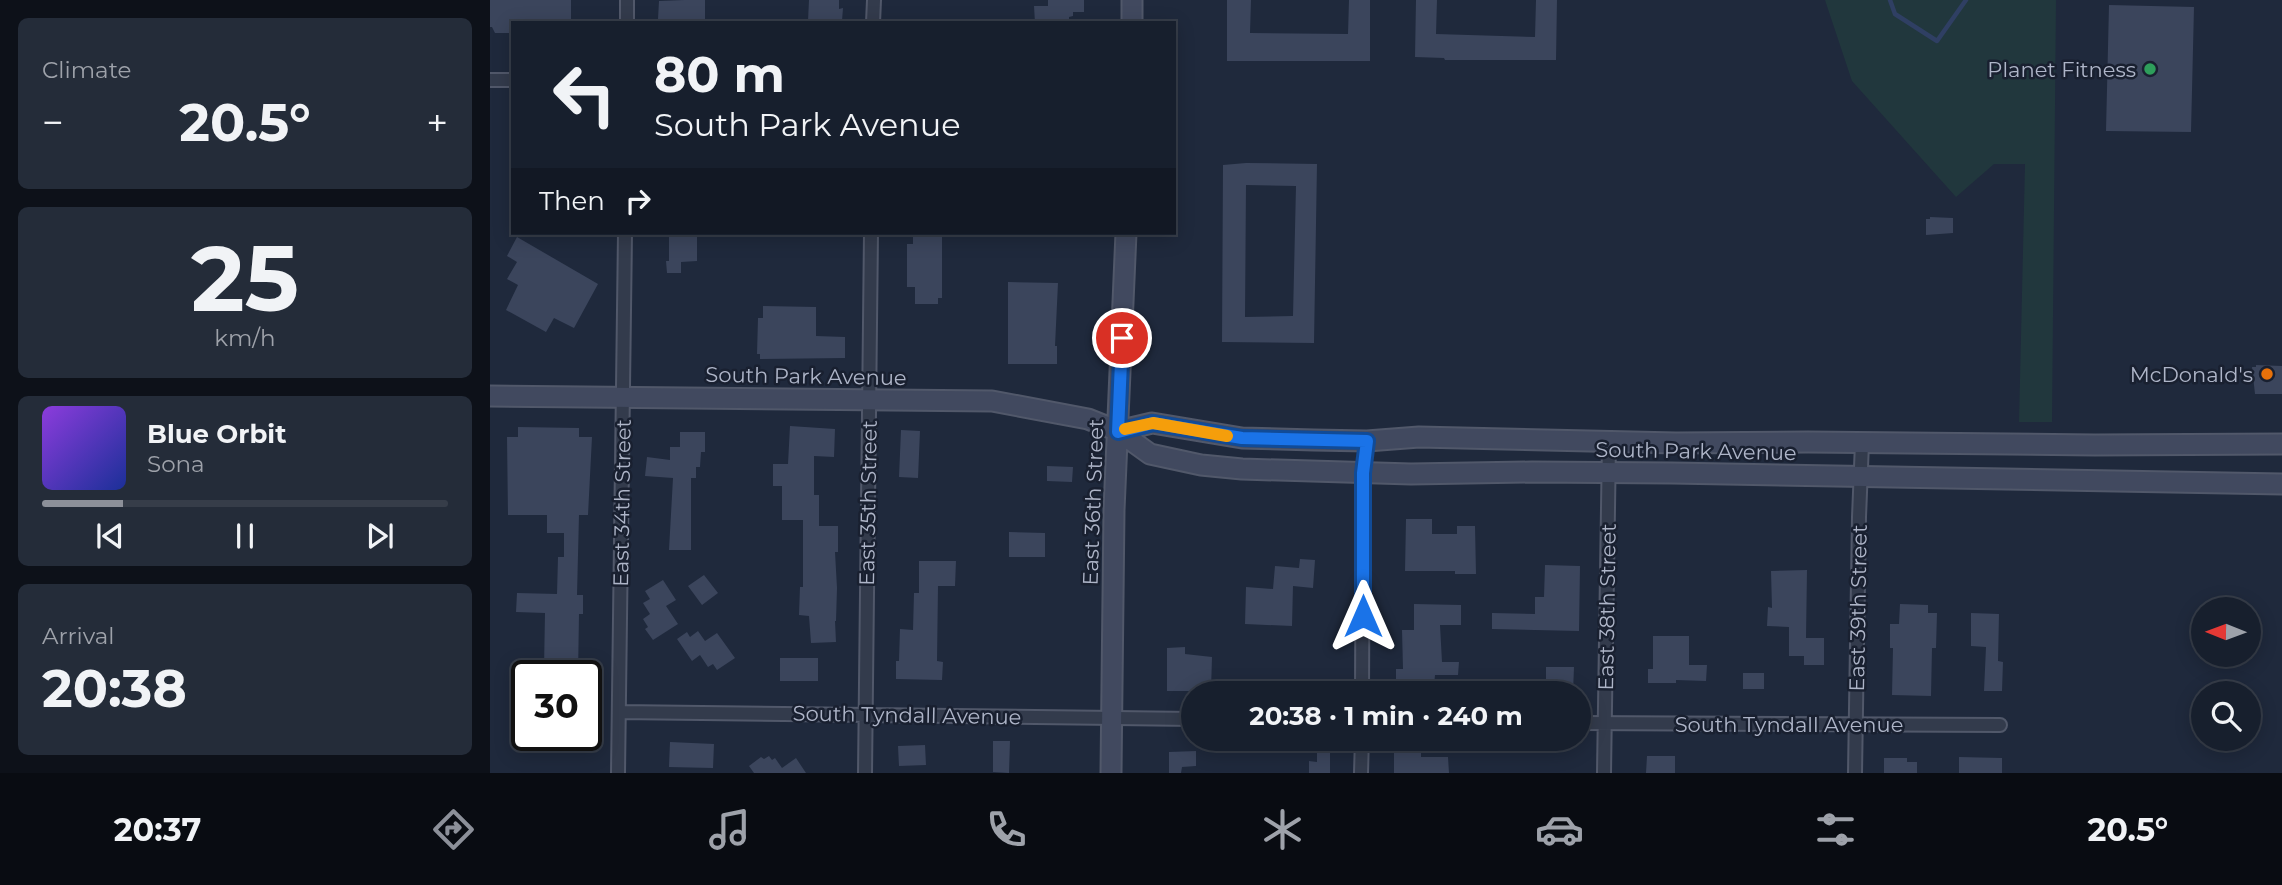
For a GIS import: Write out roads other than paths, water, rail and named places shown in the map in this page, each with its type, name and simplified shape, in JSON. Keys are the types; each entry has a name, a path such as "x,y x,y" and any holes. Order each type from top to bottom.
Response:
{"main road":[{"path":"1132,0 1132,21"},
{"name":"East 36th Street","path":"1111,773 1114,516 1126,235"},
{"name":"South Park Avenue","path":"490,396 992,401 1088,419 1118,432 1150,454 1201,465 1242,469 1363,473 1608,472 1860,478 2026,478 2282,484"},
{"name":"South Park Avenue","path":"1118,432 1153,423 1242,438 1367,441 1419,437 1609,442 2282,444"}],"street":[{"path":"627,0 627,21"},
{"path":"873,21 874,0"},
{"path":"490,80 511,80"},
{"name":"East 34th Street","path":"618,773 625,235"},
{"name":"East 35th Street","path":"865,773 871,235"},
{"path":"1362,681 1363,473 1367,441"},
{"name":"East 38th Street","path":"1604,773 1609,442"},
{"name":"East 39th Street","path":"1855,773 1862,443"},
{"name":"South Tyndall Avenue","path":"620,712 1181,719"},
{"name":"South Tyndall Avenue","path":"1591,723 2000,725"},
{"path":"1361,773 1362,751"}],"waterway":[{"path":"1890,0 1895,14 1937,41 1966,0"}],"place":[{"name":"Planet Fitness","path":"2150,69"},
{"name":"McDonald's","path":"2267,374"}]}
